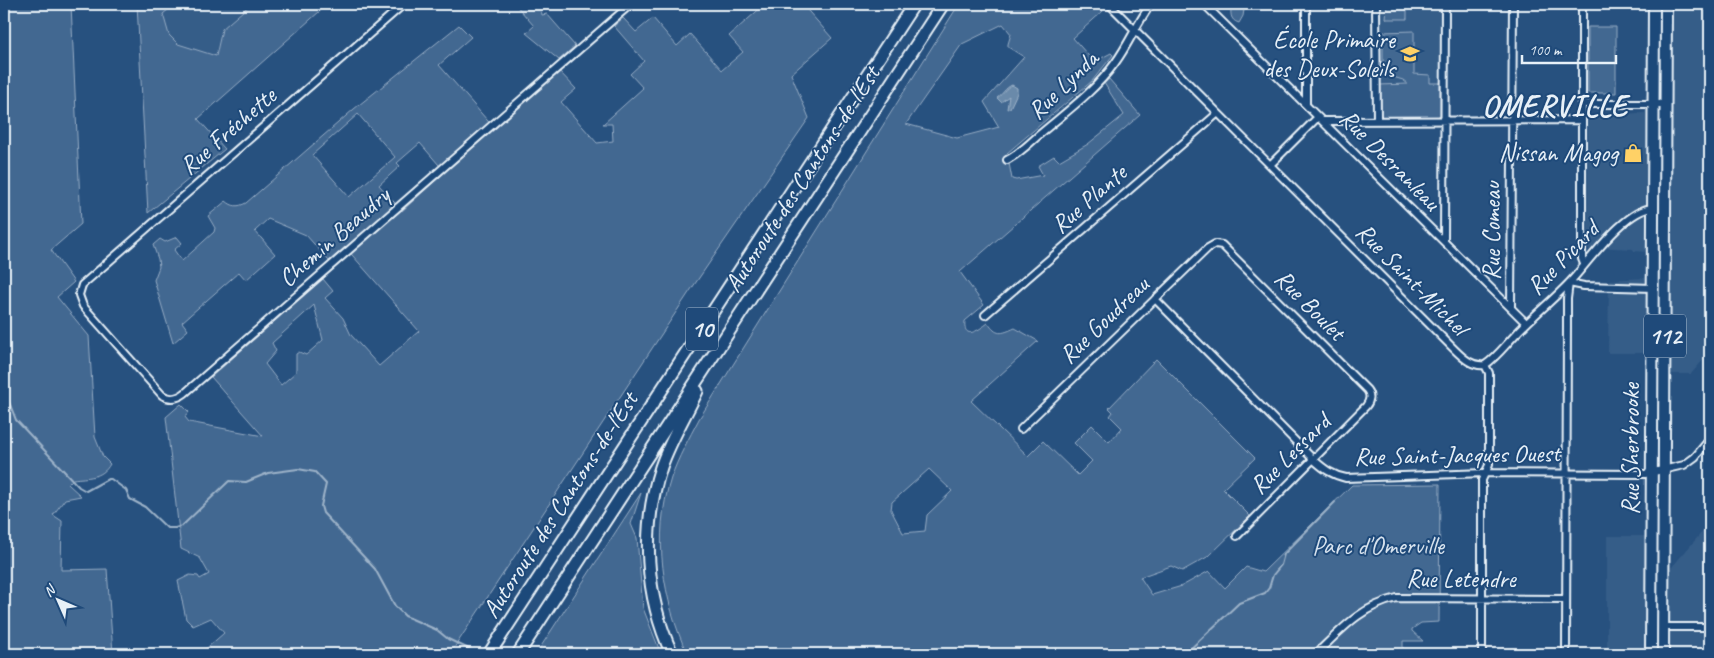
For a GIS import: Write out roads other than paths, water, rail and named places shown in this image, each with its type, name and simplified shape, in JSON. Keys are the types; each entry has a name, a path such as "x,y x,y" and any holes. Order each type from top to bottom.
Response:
{"highway":[{"name":"Autoroute des Cantons-de-l'Est","path":"489,654 914,4"},
{"name":"Autoroute des Cantons-de-l'Est","path":"518,654 944,4"},
{"path":"672,654 657,614 650,581 651,514 655,491 665,459 714,356"}],"main road":[{"name":"Rue Sherbrooke","path":"1651,654 1654,4"},
{"name":"Rue Sherbrooke","path":"1663,654 1666,4"}],"street":[{"name":"Rue Fréchette","path":"80,290 86,281 404,4"},
{"name":"Chemin Beaudry","path":"80,290 80,299 83,306 158,391 171,399 181,396 631,4"},
{"name":"Rue Saint-Michel","path":"1109,4 1459,354 1475,365 1485,365"},
{"name":"Rue Lynda","path":"1007,160 1097,85 1116,62 1138,21 1150,4"},
{"name":"Rue Desranleau","path":"1204,4 1526,323"},
{"path":"1306,4 1306,104"},
{"path":"1376,4 1377,121"},
{"path":"1444,241 1445,4"},
{"name":"Rue Comeau","path":"1512,308 1514,4"},
{"path":"1582,4 1582,258 1584,264"},
{"path":"1582,104 1666,104"},
{"name":"Rue Plante","path":"985,315 1218,113"},
{"path":"1270,165 1321,119 1377,121 1582,120"},
{"name":"Rue Picard","path":"1485,365 1526,323 1570,283 1584,264 1628,219 1644,209 1654,208"},
{"name":"Rue Goudreau","path":"1021,429 1208,248 1217,244"},
{"name":"Rue Boulet","path":"1217,244 1225,247 1367,390 1370,398"},
{"path":"1566,654 1567,313 1570,283 1584,286 1653,288"},
{"name":"Rue Saint-Jacques Ouest","path":"1155,299 1314,460 1335,476 1346,478 1485,473 1642,474 1678,467 1687,463 1697,455 1710,439"},
{"path":"1482,654 1482,480 1489,466 1489,373 1485,365"},
{"name":"Rue Lessard","path":"1237,536 1314,460 1366,406 1370,398"},
{"name":"Rue Letendre","path":"1316,654 1360,613 1393,599 1404,597 1566,599"},
{"path":"1663,627 1710,628"}],"waterway":[{"path":"4,150 4,164"},
{"path":"4,389 16,420 79,487 86,491 111,479 126,490 130,499 145,507 167,528 182,526 229,481 246,482 268,473 298,469 315,472 326,484 321,506 323,513 375,569 395,606 405,616 437,630 448,639 475,652 473,654"},
{"path":"1185,654 1239,603 1265,593 1269,588 1273,575 1281,565 1284,554 1335,502"}],"place":[{"name":"École Primaire des Deux-Soleils","path":"1410,54"},
{"name":"Nissan Magog","path":"1633,153"}],"district":[{"name":"OMERVILLE","path":"1555,106"}],"park label":[{"name":"Parc d'Omerville","path":"1378,546"}]}
